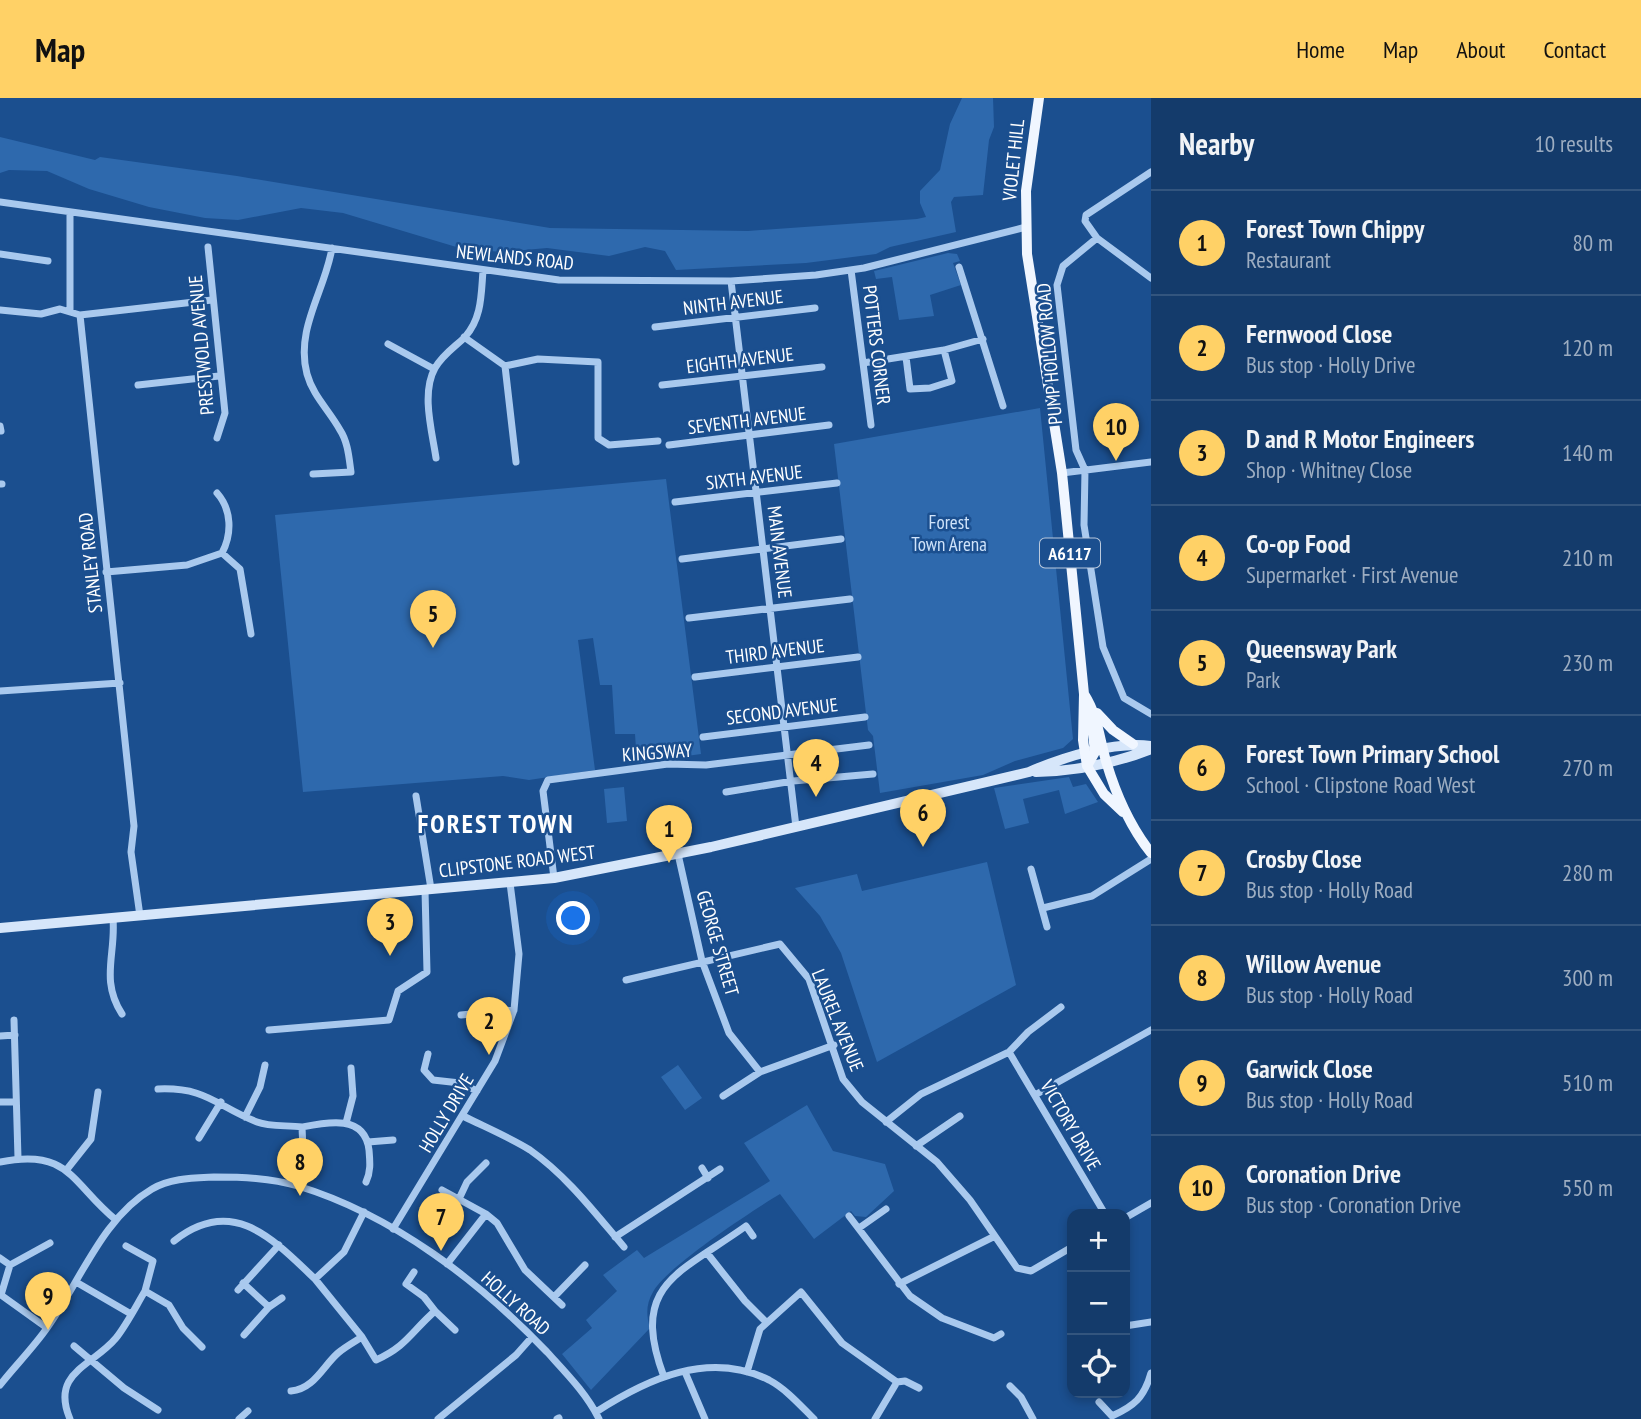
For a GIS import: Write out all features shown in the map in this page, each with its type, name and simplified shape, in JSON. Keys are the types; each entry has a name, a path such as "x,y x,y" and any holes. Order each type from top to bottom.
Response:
{"main road":[{"name":"VIOLET HILL","path":"1026,227 1026,191 1039,98"},
{"name":"PUMP HOLLOW ROAD","path":"1026,227 1030,274 1062,473 1084,694 1082,730 1095,757"},
{"name":"PUMP HOLLOW ROAD","path":"1084,694 1091,706 1095,757"},
{"path":"1091,706 1104,722 1133,744"},
{"name":"CLIPSTONE ROAD WEST","path":"0,928 554,878 678,854 1029,772 1059,771 1133,744 1151,747"},
{"name":"CLIPSTONE ROAD WEST","path":"1095,757 1130,757 1151,747"},
{"name":"A6117","path":"1095,757 1104,794 1123,812"},
{"name":"A6117","path":"1095,757 1123,812 1151,853"}],"street":[{"path":"1151,172 1086,215 1085,221 1097,238 1151,278"},
{"name":"NEWLANDS ROAD","path":"0,202 558,280 731,281 851,270 1026,227"},
{"path":"70,311 71,213"},
{"name":"PUMP HOLLOW ROAD","path":"1097,238 1063,266 1057,285 1076,450 1085,470 1084,525 1103,647 1124,698 1151,714"},
{"name":"PRESTWOLD AVENUE","path":"208,247 219,376 225,413 218,438"},
{"path":"313,474 351,472 342,432 316,397 307,373 304,351 306,329 327,276 332,248"},
{"path":"0,254 48,261"},
{"path":"959,267 984,339 1003,406"},
{"name":"POTTERS CORNER","path":"851,270 871,425"},
{"path":"436,458 428,407 434,369 451,346 464,337 479,314 483,271"},
{"name":"MAIN AVENUE","path":"731,281 793,781 796,827"},
{"path":"0,310 27,314 60,309 80,315 212,300"},
{"name":"NINTH AVENUE","path":"655,327 815,308"},
{"name":"STANLEY ROAD","path":"80,315 120,682 134,826 131,852 140,916"},
{"path":"464,337 505,366 538,359 598,362 598,438 609,445 658,441"},
{"path":"863,363 944,350 984,339"},
{"path":"388,344 434,369"},
{"path":"906,357 910,389 930,388 952,382 944,350"},
{"path":"505,366 516,462"},
{"name":"EIGHTH AVENUE","path":"662,385 822,367"},
{"path":"138,385 219,376"},
{"name":"SEVENTH AVENUE","path":"669,445 829,425"},
{"path":"1062,473 1151,462"},
{"name":"SIXTH AVENUE","path":"675,502 837,483"},
{"path":"106,572 187,565 222,553 227,543 228,513 217,493"},
{"path":"682,559 841,539"},
{"path":"222,553 240,569 251,634"},
{"path":"689,618 850,599"},
{"name":"THIRD AVENUE","path":"695,677 858,657"},
{"path":"0,691 120,682"},
{"name":"SECOND AVENUE","path":"703,737 865,717"},
{"name":"KINGSWAY","path":"554,878 542,791 548,780 668,764 706,765 869,745"},
{"path":"726,792 793,781 873,774"},
{"path":"269,1030 388,1020 398,991 427,972 428,890 416,796"},
{"name":"GEORGE STREET","path":"678,854 702,961 729,1033 760,1072"},
{"path":"1043,908 1092,896 1151,859"},
{"path":"1031,869 1047,927"},
{"name":"HOLLY DRIVE","path":"393,1229 463,1116 501,1048 514,1010 519,954 510,883"},
{"path":"113,919 114,932 109,963 113,999 122,1014"},
{"name":"LAUREL AVENUE","path":"626,980 780,944 809,979 834,1045 843,1079 862,1102 937,1162 970,1200 1017,1269 1031,1271 1067,1250"},
{"path":"886,1122 922,1094 1009,1052 1028,1032 1061,1007"},
{"path":"461,1016 514,1010"},
{"path":"14,1020 18,1158"},
{"path":"1035,1095 1151,1030"},
{"path":"0,1036 15,1035"},
{"path":"723,1096 760,1072 834,1045"},
{"name":"VICTORY DRIVE","path":"1009,1052 1102,1209"},
{"path":"428,1054 425,1070 433,1080 460,1083 477,1091"},
{"path":"245,1116 260,1087 265,1065"},
{"path":"346,1123 353,1096 351,1068"},
{"path":"158,1090 180,1088 200,1092 260,1123 302,1127 346,1123 360,1128 368,1142 371,1167 366,1182"},
{"path":"68,1168 91,1139 98,1093"},
{"path":"0,1102 16,1102"},
{"path":"199,1138 220,1102"},
{"path":"463,1116 522,1145 548,1164 624,1247"},
{"path":"916,1146 960,1116"},
{"path":"296,1185 303,1150 302,1127"},
{"path":"368,1142 393,1140"},
{"path":"0,1161 18,1158 53,1162 68,1168 116,1220"},
{"path":"459,1199 467,1182 486,1163"},
{"path":"702,1168 708,1178"},
{"path":"615,1237 720,1169"},
{"name":"HOLLY ROAD","path":"0,1385 47,1328 116,1220 145,1194 176,1180 240,1177 296,1185 364,1212 447,1264 532,1337 566,1372 598,1416"},
{"path":"442,1190 497,1223 526,1270 562,1305"},
{"path":"1130,1214 1151,1203"},
{"path":"859,1228 886,1209"},
{"path":"315,1279 344,1252 364,1212"},
{"path":"447,1264 486,1214"},
{"path":"849,1216 910,1296 942,1318 994,1338 1001,1334"},
{"path":"174,1241 201,1223 222,1220 241,1222 279,1245 315,1279 362,1337 376,1360 399,1349 415,1328 435,1311"},
{"path":"664,1377 654,1352 651,1311 662,1285 746,1226 754,1236"},
{"path":"899,1284 993,1237"},
{"path":"47,1328 1,1296 10,1265 50,1243"},
{"path":"269,1307 241,1287 279,1245"},
{"path":"70,1419 66,1409 66,1389 72,1373 93,1359 116,1338 145,1291 153,1261 126,1246"},
{"path":"707,1253 745,1301 766,1322"},
{"path":"0,1258 10,1265"},
{"path":"554,1297 585,1265"},
{"path":"414,1272 406,1284 424,1297 455,1330"},
{"path":"76,1282 131,1314"},
{"path":"145,1291 169,1305 184,1328 202,1347"},
{"path":"747,1372 760,1329 801,1292 842,1343 897,1382 905,1381 919,1388"},
{"path":"244,1335 269,1307 282,1298"},
{"path":"1130,1325 1151,1322"},
{"path":"291,1391 299,1390 317,1378 340,1351 362,1337"},
{"path":"438,1419 516,1355 532,1337"},
{"path":"74,1346 93,1359 124,1388 158,1410"},
{"path":"598,1416 633,1388 699,1366 747,1372 782,1389 814,1419"},
{"path":"685,1372 705,1419"},
{"path":"1099,1402 1112,1416 1135,1405 1147,1389 1151,1373"},
{"path":"875,1419 897,1382"},
{"path":"1010,1386 1033,1419"},
{"path":"239,1419 248,1411"}],"green space":[{"path":"962,98 993,98 994,127 989,140 983,195 954,197 951,202 956,232 890,247 876,254 806,263 676,270 665,251 645,247 609,256 547,248 503,252 463,249 343,213 301,208 238,220 205,218 149,207 89,189 47,171 9,170 0,173 0,137 95,160 100,157 237,176 550,228 748,231 917,219 926,217 920,203 920,191 940,170 950,124"},
{"path":"948,253 957,254 960,261 953,263 961,285 930,295 934,316 899,320 892,277 876,279 874,271"},
{"name":"Forest Town Arena","path":"1040,408 1073,739 1063,748 1015,761 983,775 880,793 873,736 868,730 834,444"},
{"path":"666,479 701,754 637,763 635,734 615,734 612,685 600,685 593,638 578,640 595,770 529,780 503,776 303,792 275,515"},
{"path":"1069,777 1073,787 1086,784 1098,802 1065,814 1059,790 1023,799 1029,823 1005,829 994,788"},
{"path":"624,787 627,821 607,823 604,789"},
{"path":"987,862 1016,985 877,1062 841,953 820,916 795,888 857,874 862,891"},
{"path":"678,1065 702,1098 685,1110 661,1077"},
{"path":"807,1105 833,1151 885,1164 894,1191 866,1217 855,1216 851,1211 814,1239 780,1194 751,1213 692,1254 661,1281 648,1305 650,1328 591,1390 562,1354 592,1328 586,1320 617,1291 603,1275 637,1250 644,1258 770,1181 744,1143"}],"place":[{"name":"Coronation Drive","path":"1116,461"},
{"name":"Queensway Park","path":"433,648"},
{"name":"Co-op Food","path":"816,797"},
{"name":"Forest Town Primary School","path":"923,847"},
{"name":"Forest Town Chippy","path":"669,863"},
{"name":"D and R Motor Engineers","path":"390,956"},
{"name":"Fernwood Close","path":"489,1055"},
{"name":"Willow Avenue","path":"300,1196"},
{"name":"Crosby Close","path":"441,1251"},
{"name":"Garwick Close","path":"48,1330"}],"district":[{"name":"FOREST TOWN","path":"496,823"}]}
